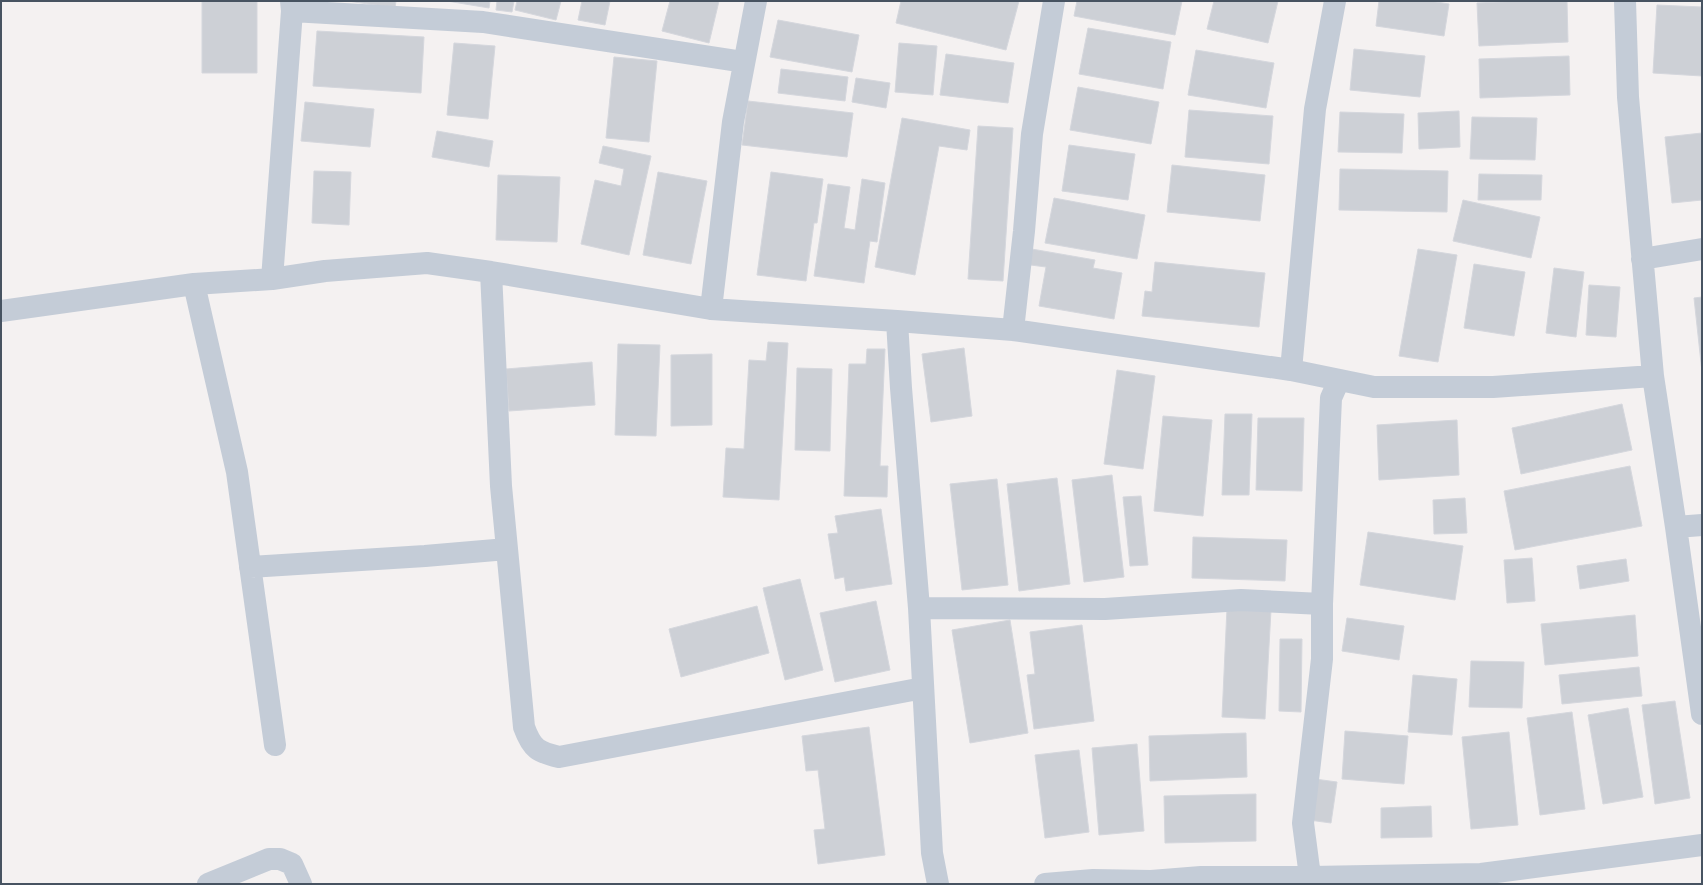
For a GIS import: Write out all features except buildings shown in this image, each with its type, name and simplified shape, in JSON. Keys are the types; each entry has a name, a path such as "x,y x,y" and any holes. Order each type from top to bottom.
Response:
{"street":[{"path":"711,309 733,122 756,1"},
{"path":"1013,330 1024,231 1032,134 1054,1"},
{"path":"1290,370 1315,109 1335,1"},
{"path":"1624,1 1628,97 1653,376 1702,714"},
{"path":"272,279 292,6 484,22 744,62"},
{"path":"1642,259 1702,249"},
{"path":"1,311 194,284 272,279 325,271 426,263 492,272 711,309 1013,330 1290,370 1374,387 1493,387 1653,376"},
{"path":"492,272 501,486 524,728 529,740 541,753 559,757 923,688"},
{"path":"194,284 237,472 275,745"},
{"path":"897,321 919,608 932,853 938,884"},
{"path":"1311,880 1303,823 1322,659 1322,604 1331,398 1339,380"},
{"path":"1676,527 1702,525"},
{"path":"250,567 425,556 507,549"},
{"path":"919,608 1104,609 1241,600 1322,604"},
{"path":"1045,884 1093,880 1151,881 1201,877 1311,880 1481,874 1702,845"},
{"path":"208,884 269,859 280,859 292,864 301,884"}]}
